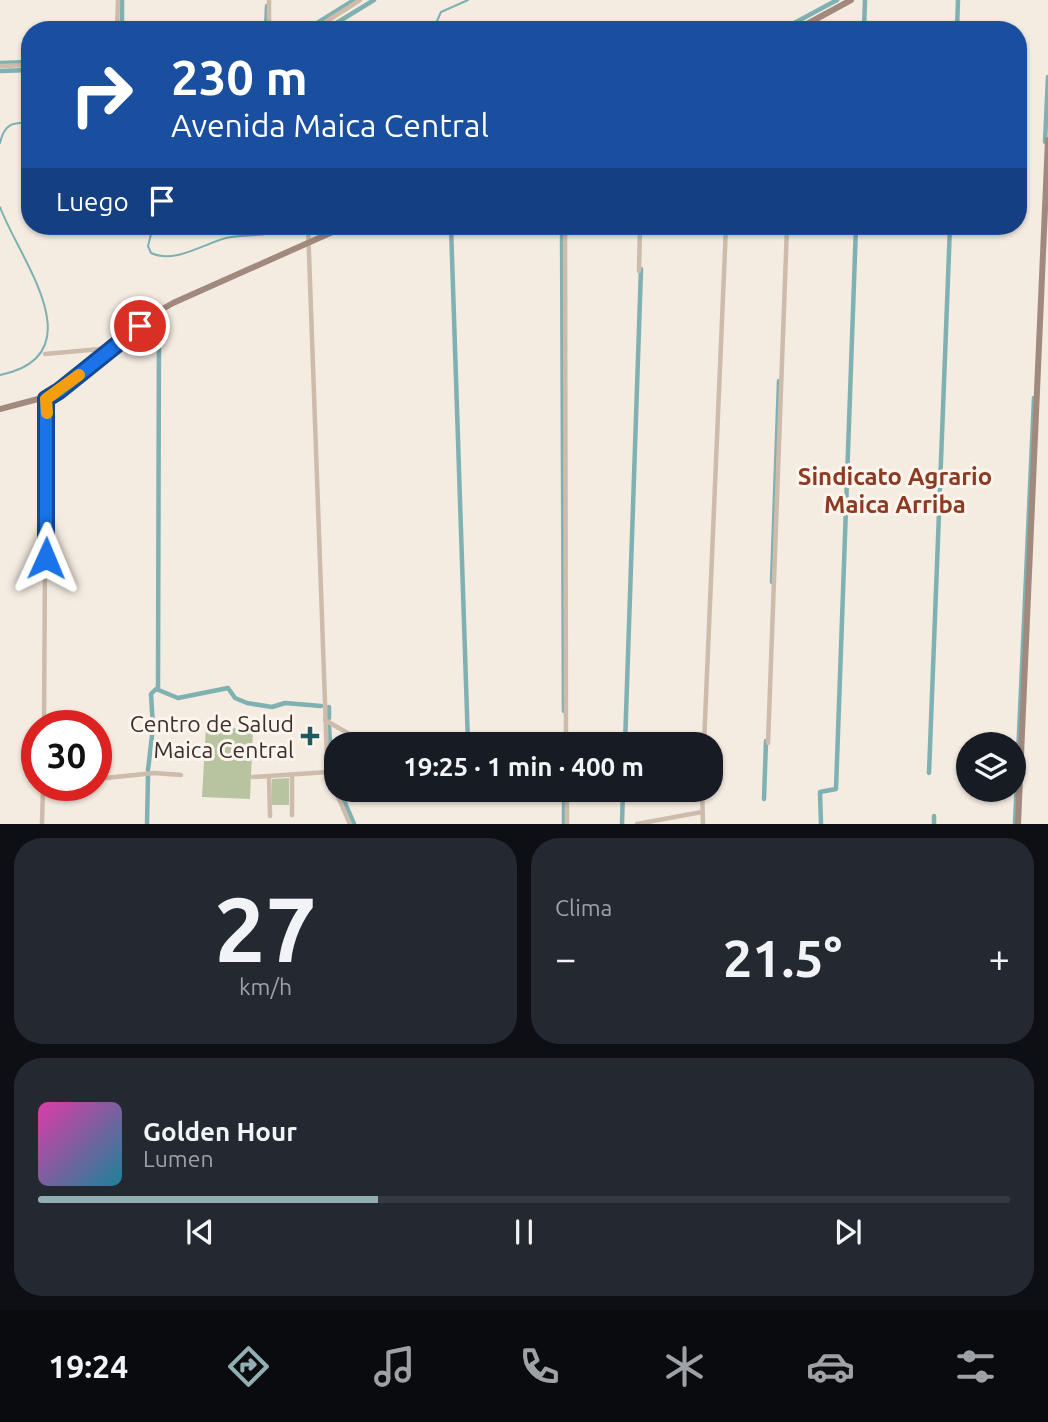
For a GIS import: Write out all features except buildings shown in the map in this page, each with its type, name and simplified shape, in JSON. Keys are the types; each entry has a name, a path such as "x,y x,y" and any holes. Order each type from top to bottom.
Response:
{"street":[{"path":"117,21 118,0"},
{"path":"269,21 270,0"},
{"path":"327,21 360,0"},
{"path":"812,21 851,0"},
{"path":"0,66 21,65"},
{"path":"1018,824 1048,139"},
{"path":"310,235 326,732"},
{"path":"0,409 46,399 165,307 324,235"},
{"path":"565,235 566,732"},
{"path":"639,271 640,235"},
{"path":"705,732 726,235"},
{"path":"768,743 787,235"},
{"path":"45,354 113,348"},
{"path":"44,710 46,399"},
{"path":"325,720 346,732"},
{"path":"253,777 324,772"},
{"path":"112,777 154,773 181,775"},
{"path":"292,775 292,815"},
{"path":"269,777 270,816"},
{"path":"42,824 43,801"},
{"path":"341,802 350,824"},
{"path":"566,824 567,802"},
{"path":"702,802 703,824"},
{"path":"637,824 702,812"}],"green space":[{"path":"206,727 253,729 250,799 202,797"},
{"path":"289,778 289,805 271,805 272,779"}],"waterway":[{"path":"122,0 122,21"},
{"path":"320,21 354,0"},
{"path":"340,21 374,0"},
{"path":"437,21 441,12 468,0"},
{"path":"798,21 837,0"},
{"path":"864,21 865,0"},
{"path":"957,21 958,0"},
{"path":"266,21 267,6"},
{"path":"0,63 21,62"},
{"path":"0,71 21,70"},
{"path":"1045,142 1048,77"},
{"path":"0,143 6,128 21,123"},
{"path":"0,207 34,277 44,302 48,326 44,347 29,364 0,375"},
{"path":"151,235 148,246 151,253 160,256 179,255 226,238 255,235"},
{"path":"451,235 468,732"},
{"path":"562,235 564,711"},
{"path":"821,824 820,792 836,789 856,235"},
{"path":"929,773 950,235"},
{"path":"625,732 641,269"},
{"path":"158,689 159,317"},
{"path":"772,582 779,381"},
{"path":"1015,824 1034,398"},
{"path":"148,770 153,727 151,694 156,689 178,698 228,688 235,698 247,703 272,707 285,703 321,706"},
{"path":"329,707 329,718"},
{"path":"329,726 329,732"},
{"path":"764,799 766,741"},
{"path":"147,824 148,776"},
{"path":"345,802 354,824"},
{"path":"564,802 564,824"},
{"path":"622,824 623,802"},
{"path":"934,816 934,824"}],"slow traffic":[{"path":"47,413 46,399 79,375"}],"place":[{"name":"Centro de Salud Maica Central","path":"310,736"}],"district":[{"name":"Sindicato Agrario Maica Arriba","path":"895,490"}],"route":[{"path":"46,558 46,399 140,326"}]}
